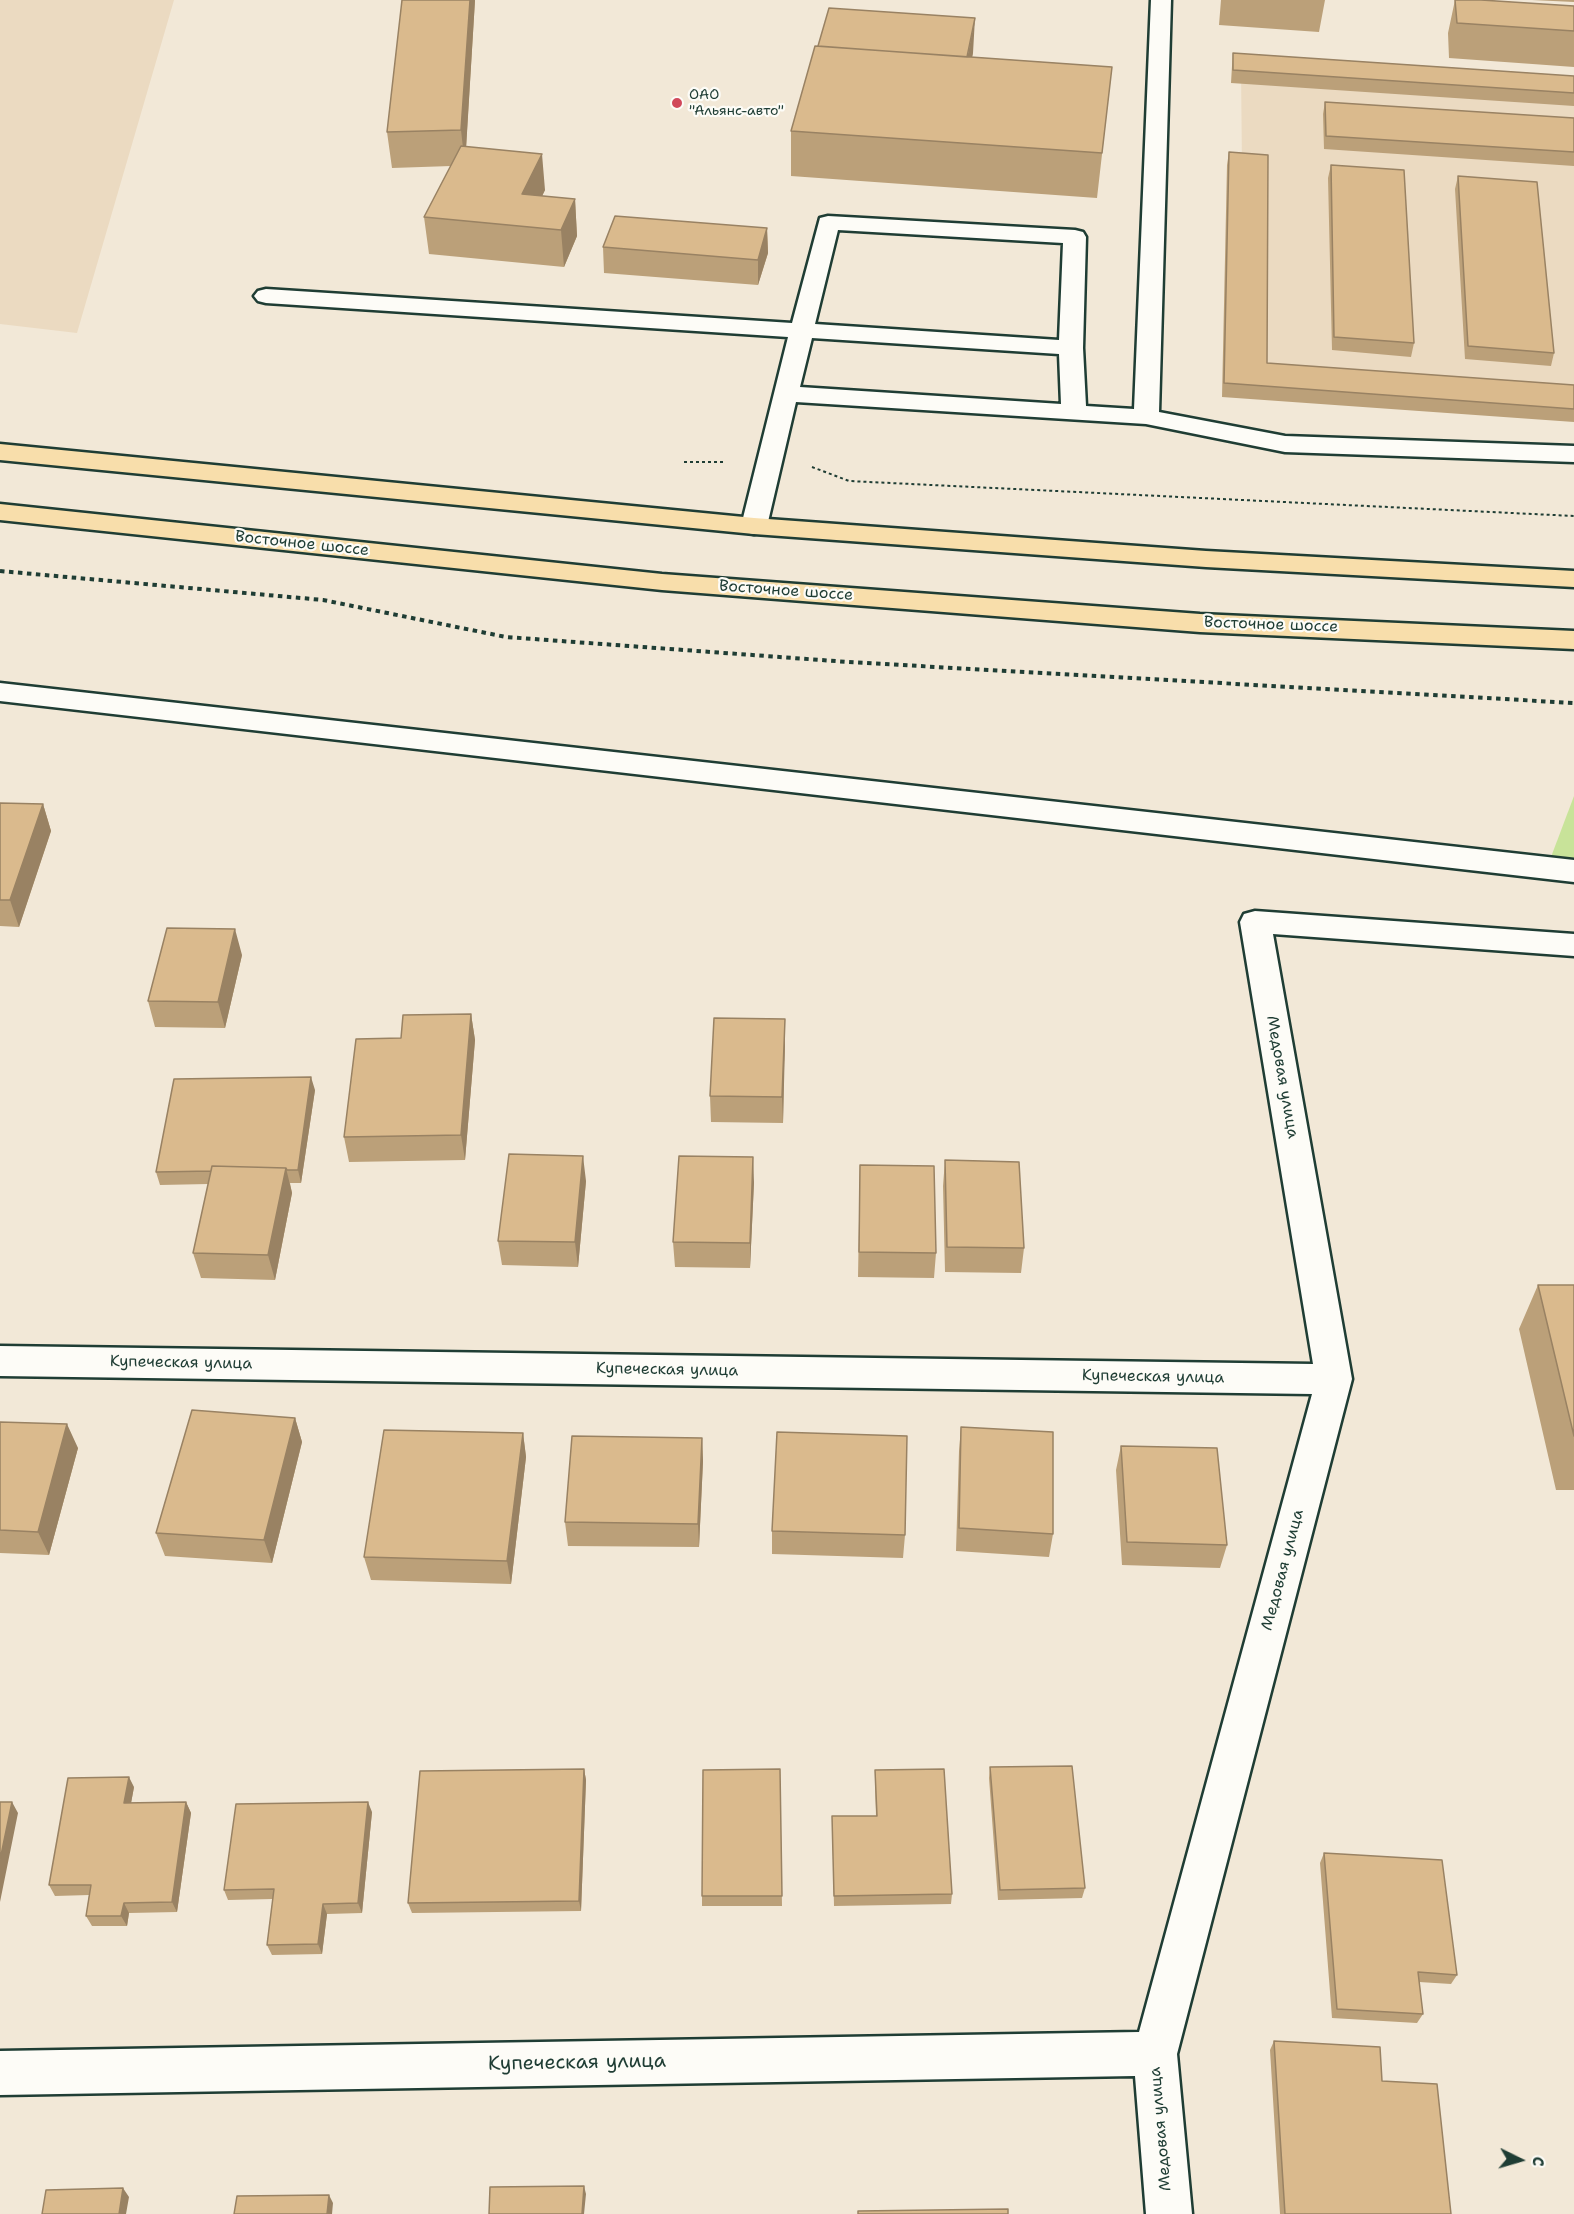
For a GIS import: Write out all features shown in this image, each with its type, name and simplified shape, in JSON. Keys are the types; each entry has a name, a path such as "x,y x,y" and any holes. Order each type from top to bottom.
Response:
{"highway":[{"path":"0,452 754,526 1206,560 1574,579"},
{"name":"Восточное шоссе","path":"0,512 663,582 1200,622 1574,640"}],"street":[{"path":"1146,417 1161,0"},
{"path":"754,526 828,222 1075,237 1071,348 1074,413"},
{"path":"266,296 1071,348"},
{"path":"786,394 1146,417 1285,444 1574,454"},
{"path":"0,692 1574,871"},
{"name":"Медовая улица","path":"1169,2214 1155,2054 1334,1379 1255,922 1574,945"},
{"name":"Купеческая улица","path":"0,1361 1334,1379"},
{"name":"Купеческая улица","path":"0,2073 1155,2054"}],"path":[{"path":"684,462 800,462 849,481 1574,516"},
{"path":"0,571 323,600 506,637 860,662 1574,703"}],"shaded area":[{"path":"0,0 174,0 77,333 0,324"},
{"path":"1241,69 1574,92 1574,389 1244,366"}],"green space":[{"path":"1574,796 1574,880 1551,857"}],"building":[{"path":"402,0 470,0 461,130 387,132"},
{"path":"1455,0 1574,6 1574,31 1457,23"},
{"path":"829,8 975,18 967,57 818,46"},
{"path":"815,46 1112,67 1102,153 791,131"},
{"path":"1233,53 1574,76 1574,93 1233,70"},
{"path":"1325,102 1574,118 1574,152 1326,136"},
{"path":"461,146 542,154 522,194 575,199 561,230 424,217"},
{"path":"1229,152 1268,155 1267,363 1574,385 1574,409 1224,383"},
{"path":"1331,165 1404,170 1414,343 1334,337"},
{"path":"1458,176 1537,182 1554,353 1468,346"},
{"path":"615,216 767,228 758,260 603,247"},
{"path":"0,803 43,804 10,900 0,900"},
{"path":"167,928 235,929 218,1002 148,1001"},
{"path":"471,1014 461,1135 344,1137 356,1039 401,1038 403,1015"},
{"path":"714,1018 785,1019 782,1097 710,1096"},
{"path":"311,1077 298,1170 212,1166 211,1171 156,1172 174,1079"},
{"path":"509,1154 583,1156 575,1242 498,1241"},
{"path":"679,1156 753,1157 750,1243 673,1242"},
{"path":"945,1160 1019,1162 1024,1248 947,1247"},
{"path":"860,1165 934,1166 936,1253 859,1252"},
{"path":"212,1166 286,1168 268,1255 193,1253"},
{"path":"1538,1285 1574,1285 1574,1436"},
{"path":"192,1410 295,1418 264,1540 156,1533"},
{"path":"0,1422 67,1424 38,1532 0,1530"},
{"path":"961,1427 1053,1432 1053,1534 959,1528"},
{"path":"384,1430 523,1433 507,1561 364,1557"},
{"path":"777,1432 907,1436 905,1535 772,1531"},
{"path":"572,1436 702,1438 698,1524 565,1522"},
{"path":"1121,1446 1217,1448 1227,1545 1127,1542"},
{"path":"1072,1766 1085,1888 1000,1890 990,1767"},
{"path":"584,1769 579,1901 408,1903 420,1771"},
{"path":"780,1769 782,1896 702,1896 703,1770"},
{"path":"944,1769 952,1894 834,1896 832,1816 877,1816 875,1770"},
{"path":"129,1777 124,1803 186,1802 172,1902 124,1903 121,1916 86,1916 91,1885 49,1885 68,1778"},
{"path":"0,1802 12,1802 0,1860"},
{"path":"368,1802 358,1903 323,1904 318,1944 267,1945 274,1889 224,1890 236,1804"},
{"path":"1324,1853 1442,1860 1457,1975 1418,1972 1423,2014 1337,2009"},
{"path":"1274,2041 1380,2047 1382,2081 1437,2084 1451,2214 1285,2214"},
{"path":"584,2186 582,2214 489,2214 490,2187"},
{"path":"123,2188 119,2214 42,2214 46,2190"},
{"path":"329,2195 327,2214 234,2214 237,2196"},
{"path":"1008,2209 1008,2214 858,2214 858,2211"}],"place":[{"name":"ОАО \"Альянс-авто\"","path":"677,103"}]}
